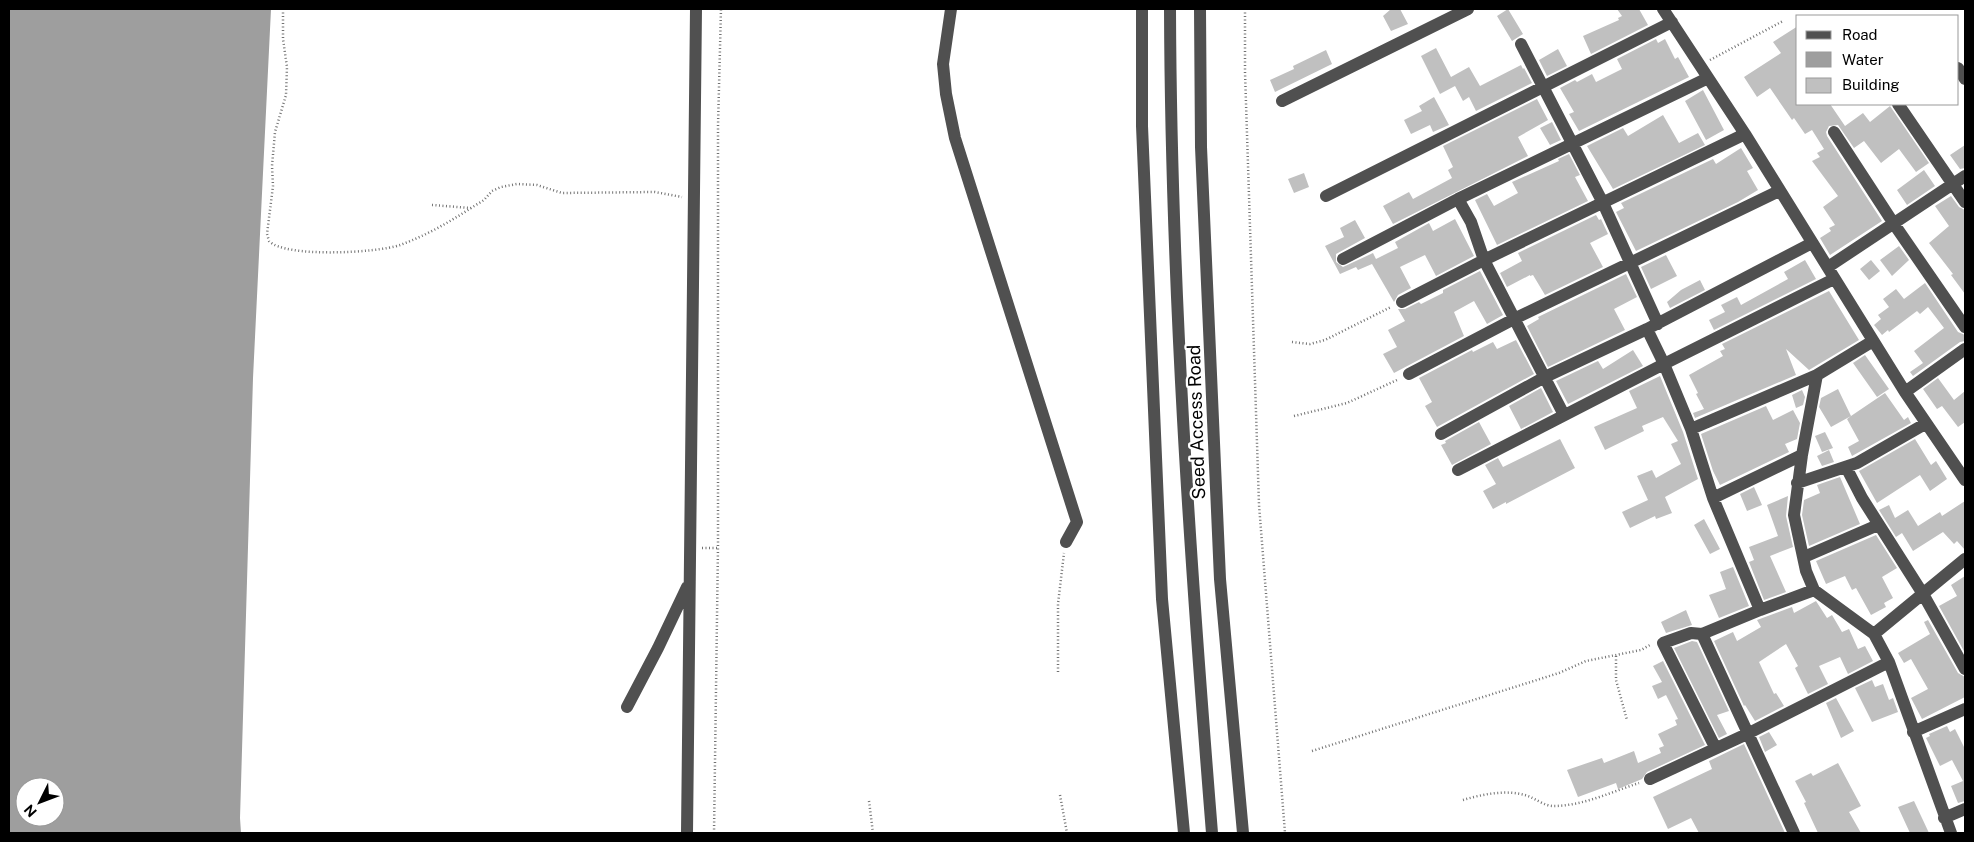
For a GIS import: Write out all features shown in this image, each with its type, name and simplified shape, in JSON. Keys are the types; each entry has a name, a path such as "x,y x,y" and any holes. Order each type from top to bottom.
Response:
{"street":[{"path":"687,833 696,9"},
{"path":"951,9 943,64 955,138 1077,522 1066,542"},
{"path":"1142,9 1142,126 1162,599 1184,833"},
{"name":"Seed Access Road","path":"1170,9 1170,143 1190,553 1212,833"},
{"name":"Seed Access Road","path":"1200,9 1202,147 1220,578 1243,833"},
{"path":"1282,101 1468,9"},
{"path":"1663,9 1744,134 1905,392 1965,480"},
{"path":"1326,196 1672,22"},
{"path":"1521,44 1544,85 1632,263 1664,364 1692,429 1713,498 1760,610"},
{"path":"1343,259 1458,198 1708,78"},
{"path":"1899,105 1965,202"},
{"path":"1834,132 1894,224 1965,326"},
{"path":"1402,302 1484,260 1744,134"},
{"path":"1458,470 1664,364 1831,273 1894,224 1965,176"},
{"path":"1410,374 1514,319 1779,191"},
{"path":"1458,198 1471,222 1484,260 1564,415"},
{"path":"1441,434 1545,378 1653,327 1812,243"},
{"path":"1692,429 1817,375 1873,341"},
{"path":"1905,392 1965,349"},
{"path":"1817,375 1797,483 1794,515 1806,571 1814,590 1874,634 1889,662 1951,833"},
{"path":"1797,483 1846,467 1880,451 1926,424"},
{"path":"1713,498 1802,455"},
{"path":"1846,467 1862,498 1923,594 1965,668"},
{"path":"1804,557 1878,525"},
{"path":"1874,634 1965,559"},
{"path":"627,707 689,583"},
{"path":"1715,747 1663,644 1691,633 1702,634 1814,590"},
{"path":"1702,634 1794,833"},
{"path":"1650,779 1715,747 1747,734 1889,662"},
{"path":"1913,732 1965,709"},
{"path":"1944,818 1965,810"},
{"path":"687,812 692,833"}],"path":[{"path":"283,9 283,39 287,67 286,95 275,132 272,166 273,186 268,234 269,242 278,248 322,253 373,251 398,246 425,235 484,200 492,191 517,184 537,184 562,193 655,192 693,200"},
{"path":"714,833 718,546 718,136 721,9"},
{"path":"1245,9 1245,82 1259,505 1285,833"},
{"path":"1700,65 1783,21"},
{"path":"432,205 471,208"},
{"path":"1292,342 1310,344 1325,340 1402,302"},
{"path":"1294,416 1347,403 1410,374"},
{"path":"1058,672 1058,604 1066,542"},
{"path":"1312,751 1559,673 1586,661 1641,650 1659,642 1663,644"},
{"path":"1616,656 1616,680 1627,720"},
{"path":"1463,800 1481,794 1511,793 1527,795 1550,806 1574,805 1650,779"},
{"path":"1060,796 1067,833"},
{"path":"869,801 874,833"}],"water":[{"path":"9,9 271,9 253,378 241,833 9,833"}],"building":[{"path":"1391,9 1400,9 1408,24 1391,31 1383,16"},
{"path":"1508,9 1523,34 1512,41 1497,16"},
{"path":"1617,9 1639,9 1648,25 1591,54 1583,36 1619,20 1618,18 1622,16"},
{"path":"1796,27 1796,105 1831,105 1845,126 1863,113 1870,122 1890,106 1929,163 1916,172 1899,149 1881,163 1864,141 1854,148 1838,125 1829,126 1826,132 1827,136 1882,221 1830,255 1820,238 1831,231 1829,228 1835,225 1823,207 1838,196 1812,161 1820,157 1817,153 1824,149 1812,130 1805,134 1794,118 1792,120 1770,88 1757,97 1744,77 1781,53 1773,42"},
{"path":"1656,39 1658,43 1665,39 1675,59 1678,57 1689,77 1579,131 1569,114 1574,112 1560,88 1592,74 1596,82 1622,69 1617,59"},
{"path":"1436,48 1451,77 1469,67 1480,86 1521,65 1532,83 1476,111 1469,97 1463,101 1455,86 1440,94 1421,56"},
{"path":"1558,49 1567,66 1547,76 1539,60"},
{"path":"1326,50 1332,64 1275,92 1270,80 1294,69 1293,66"},
{"path":"1703,90 1724,130 1706,140 1685,101"},
{"path":"1434,97 1449,125 1433,132 1430,125 1411,134 1404,120 1422,111 1419,106"},
{"path":"1537,99 1548,120 1518,137 1528,156 1393,224 1383,206 1409,192 1413,199 1452,178 1448,170 1453,167 1443,146"},
{"path":"1663,115 1679,143 1698,133 1705,145 1613,189 1587,146 1623,128 1628,136"},
{"path":"1552,122 1561,140 1550,145 1540,128"},
{"path":"1965,145 1965,168 1960,169 1950,155"},
{"path":"1741,148 1753,168 1747,171 1758,190 1738,202 1636,251 1616,212 1624,208 1621,203 1713,159 1716,164"},
{"path":"1569,154 1580,175 1575,177 1588,201 1497,245 1475,200 1487,194 1494,206 1518,193 1512,182 1559,161 1558,159"},
{"path":"1924,170 1935,186 1907,205 1897,190"},
{"path":"1304,173 1309,187 1294,193 1288,179"},
{"path":"1951,196 1959,207 1965,210 1965,294 1951,275 1953,274 1929,243 1949,226 1935,206"},
{"path":"1596,215 1599,220 1601,219 1608,234 1590,243 1603,267 1545,295 1533,275 1507,287 1500,273 1522,261 1518,253"},
{"path":"1455,219 1474,256 1436,276 1425,255 1400,267 1411,288 1398,295 1394,302 1372,264 1358,270 1356,267 1340,274 1325,246 1344,237 1340,228 1355,220 1365,238 1336,254 1336,262 1343,267 1373,253 1376,259 1398,248 1395,242 1429,223 1433,231"},
{"path":"1899,246 1909,260 1892,276 1880,260"},
{"path":"1666,255 1677,276 1651,289 1641,267"},
{"path":"1805,260 1816,279 1714,330 1709,320 1725,312 1721,305 1737,297 1741,305 1788,279 1784,272"},
{"path":"1871,260 1880,271 1869,280 1860,269"},
{"path":"1480,271 1503,315 1487,324 1474,301 1454,312 1464,336 1394,373 1383,354 1397,347 1388,330 1405,321 1398,309 1405,309 1419,302 1421,304"},
{"path":"1626,274 1637,297 1614,309 1625,330 1548,367 1527,326 1539,319 1538,317"},
{"path":"1700,280 1705,290 1670,308 1667,302 1681,290"},
{"path":"1925,283 1958,332 1965,335 1965,341 1960,342 1913,376 1910,372 1923,363 1914,351 1944,328 1928,307 1920,314 1917,311 1882,335 1874,325 1881,319 1878,315 1889,307 1883,299 1896,289 1904,299"},
{"path":"1829,291 1859,340 1809,370 1786,349 1796,375 1695,418 1693,413 1704,409 1689,375 1723,356 1720,351 1725,349 1722,344"},
{"path":"1516,340 1534,374 1437,427 1425,406 1432,402 1419,378 1472,350 1473,352 1493,342 1497,349"},
{"path":"1633,350 1643,366 1568,404 1556,381 1598,361 1603,369"},
{"path":"1865,355 1889,389 1877,397 1853,363"},
{"path":"1660,376 1683,432 1698,479 1665,497 1672,513 1656,519 1655,516 1630,528 1622,512 1648,500 1637,476 1652,470 1656,478 1681,464 1671,444 1678,441 1663,417 1642,426 1644,431 1605,450 1594,427 1637,408 1629,391"},
{"path":"1938,378 1954,400 1965,391 1965,422 1958,427 1942,406 1937,409 1923,389"},
{"path":"1541,388 1553,412 1521,429 1509,406"},
{"path":"1838,389 1851,416 1831,427 1819,407 1821,398"},
{"path":"1802,390 1805,397 1803,405 1796,408 1792,395"},
{"path":"1885,393 1904,420 1908,417 1911,423 1852,456 1848,447 1859,441 1847,419"},
{"path":"1766,406 1773,420 1793,410 1800,423 1797,439 1785,444 1789,452 1720,485 1713,471 1701,434"},
{"path":"1479,422 1491,444 1452,465 1441,445"},
{"path":"1825,432 1833,448 1822,452 1815,436"},
{"path":"1560,439 1575,468 1493,509 1483,491 1496,484 1485,465 1498,458 1503,467"},
{"path":"1915,439 1931,465 1936,461 1947,479 1930,491 1920,475 1877,503 1859,471"},
{"path":"1829,450 1834,462 1822,466 1817,456"},
{"path":"1840,477 1860,524 1809,546 1802,515 1804,500 1820,493 1817,485"},
{"path":"1754,487 1762,505 1747,511 1740,494"},
{"path":"1788,496 1786,516 1793,547 1770,556 1786,592 1764,600 1749,562 1754,560 1749,547 1778,536 1767,505"},
{"path":"1965,501 1965,550 1957,541 1954,544 1943,532 1913,551 1902,533 1896,537 1879,510 1889,505 1895,518 1908,510 1918,526 1940,512 1942,516"},
{"path":"1704,519 1720,549 1710,554 1694,525"},
{"path":"1876,535 1897,568 1882,577 1893,598 1884,603 1886,607 1871,615 1856,588 1852,590 1845,576 1826,584 1816,561"},
{"path":"1733,567 1749,606 1719,618 1709,595 1726,589 1720,572"},
{"path":"1965,576 1965,653 1939,606 1957,596 1951,585"},
{"path":"1816,601 1827,618 1832,615 1842,632 1849,629 1858,649 1865,646 1873,661 1848,674 1840,657 1819,666 1828,684 1808,694 1795,668 1798,666 1786,644 1759,662 1774,694 1776,693 1784,706 1755,721 1744,706 1714,641 1733,632 1737,641 1761,627 1757,620 1792,607 1794,613"},
{"path":"1686,610 1692,625 1666,633 1661,622"},
{"path":"1928,620 1958,673 1965,677 1965,697 1922,719 1911,698 1928,689 1911,659 1904,663 1898,653 1930,634 1924,622"},
{"path":"1692,641 1697,642 1729,711 1717,715 1727,734 1719,738 1674,648"},
{"path":"1663,661 1705,745 1647,772 1642,779 1618,789 1616,783 1578,797 1567,770 1602,758 1604,763 1634,751 1638,763 1661,753 1659,748 1664,746 1658,734 1677,725 1675,720 1678,719 1666,695 1658,699 1652,686 1662,682 1653,666"},
{"path":"1872,680 1875,687 1883,684 1889,700 1893,698 1898,712 1872,722 1855,688"},
{"path":"1836,698 1854,731 1841,738 1826,703"},
{"path":"1947,726 1950,732 1955,729 1965,749 1965,801 1958,803 1951,786 1963,781 1952,760 1940,766 1926,738 1930,736 1929,734"},
{"path":"1769,732 1777,745 1765,752 1759,737"},
{"path":"1744,744 1785,833 1699,833 1691,818 1668,829 1653,797 1712,769 1709,761"},
{"path":"1838,763 1861,806 1849,812 1861,833 1818,833 1804,803 1806,802 1795,781 1811,773 1813,776"},
{"path":"1914,801 1929,833 1910,833 1898,807"}]}
